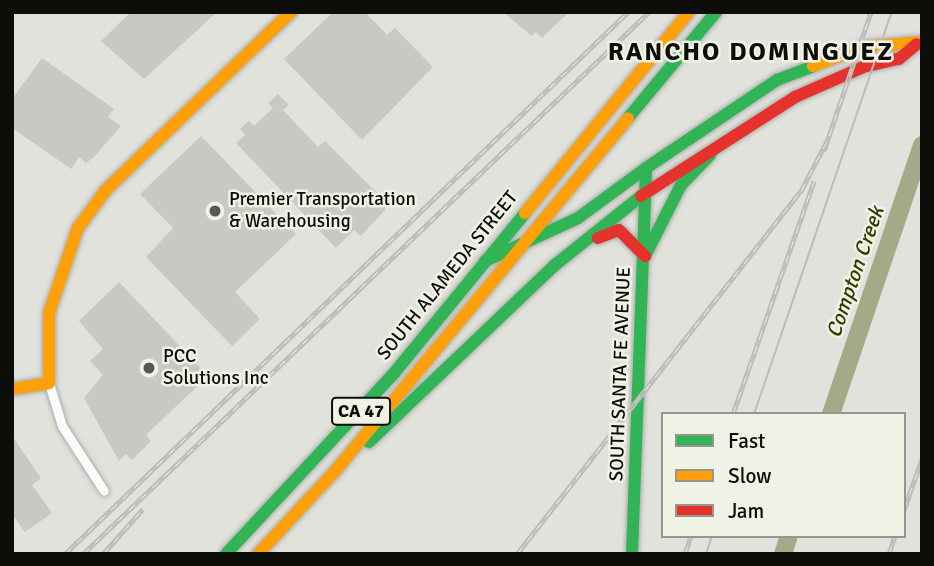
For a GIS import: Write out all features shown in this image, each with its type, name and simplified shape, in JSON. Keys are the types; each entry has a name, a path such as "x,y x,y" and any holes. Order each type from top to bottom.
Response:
{"main road":[{"path":"12,388 49,383 49,313 78,228 106,190 291,12"},
{"name":"SOUTH ALAMEDA STREET","path":"226,554 323,455 689,12"},
{"name":"SOUTH ALAMEDA STREET","path":"258,554 336,470 524,247 716,12"},
{"path":"484,262 524,247 578,218 646,168 783,77 864,47 919,43"},
{"path":"336,470 555,265 641,196 725,137 795,97 863,67 900,59 919,43"},
{"path":"783,77 795,97"},
{"path":"555,265 612,231 625,233 645,256 681,185 725,137"},
{"name":"SOUTH SANTA FE AVENUE","path":"632,554 645,256 641,196 646,168"}],"street":[{"path":"49,383 62,426 104,491"}],"building":[{"path":"131,12 217,12 144,79 101,41"},
{"path":"333,12 365,12 387,35 395,28 433,67 362,140 284,59"},
{"path":"503,12 569,12 542,38 535,32 532,36"},
{"path":"42,58 114,109 108,117 121,126 93,158 86,163 79,157 71,169 12,128 12,99"},
{"path":"278,94 289,105 283,110 318,147 325,141 383,199 385,210 361,236 354,230 336,248 236,143 245,135 240,129 249,121 254,126 273,108 268,103"},
{"name":"Premier Transportation & Warehousing","path":"201,136 296,234 235,292 260,319 232,346 146,257 173,228 140,194"},
{"name":"PCC Solutions Inc","path":"119,282 208,376 146,435 151,441 132,460 126,454 119,461 84,398 103,375 90,361 103,349 79,321"},
{"path":"12,436 41,478 32,485 52,513 25,532 12,514"}],"waterway":[{"name":"Compton Creek","path":"832,412 922,145"},
{"name":"Compton Creek","path":"783,554 788,538"}],"tram line":[{"path":"755,412 892,12"},
{"path":"706,554 711,538"}],"railway":[{"path":"65,554 628,12"},
{"path":"83,554 649,12"},
{"path":"824,151 871,12"},
{"path":"517,554 801,191 827,141"},
{"path":"734,412 814,181"},
{"path":"906,504 922,459"},
{"path":"103,554 143,509"},
{"path":"685,554 690,538"},
{"path":"889,554 894,538"}],"traffic: fast":[{"path":"628,118 716,12"},
{"path":"632,554 646,168 777,80 813,66"},
{"path":"645,256 681,185 710,155"},
{"path":"485,261 578,218 646,168"},
{"path":"369,442 555,265 641,196"},
{"path":"226,554 395,372 525,213"}],"traffic: slow":[{"path":"12,389 49,383 49,313 78,228 106,190 291,12"},
{"path":"525,213 689,12"},
{"path":"813,66 864,47 922,42"},
{"path":"258,554 336,470 628,118"}],"traffic: jam":[{"path":"641,196 795,97 863,67 899,59 917,44"},
{"path":"598,238 619,230 645,256"}],"place":[{"name":"Premier Transportation & Warehousing","path":"215,211"},
{"name":"PCC Solutions Inc","path":"149,368"}],"district":[{"name":"RANCHO DOMINGUEZ","path":"751,53"}]}
